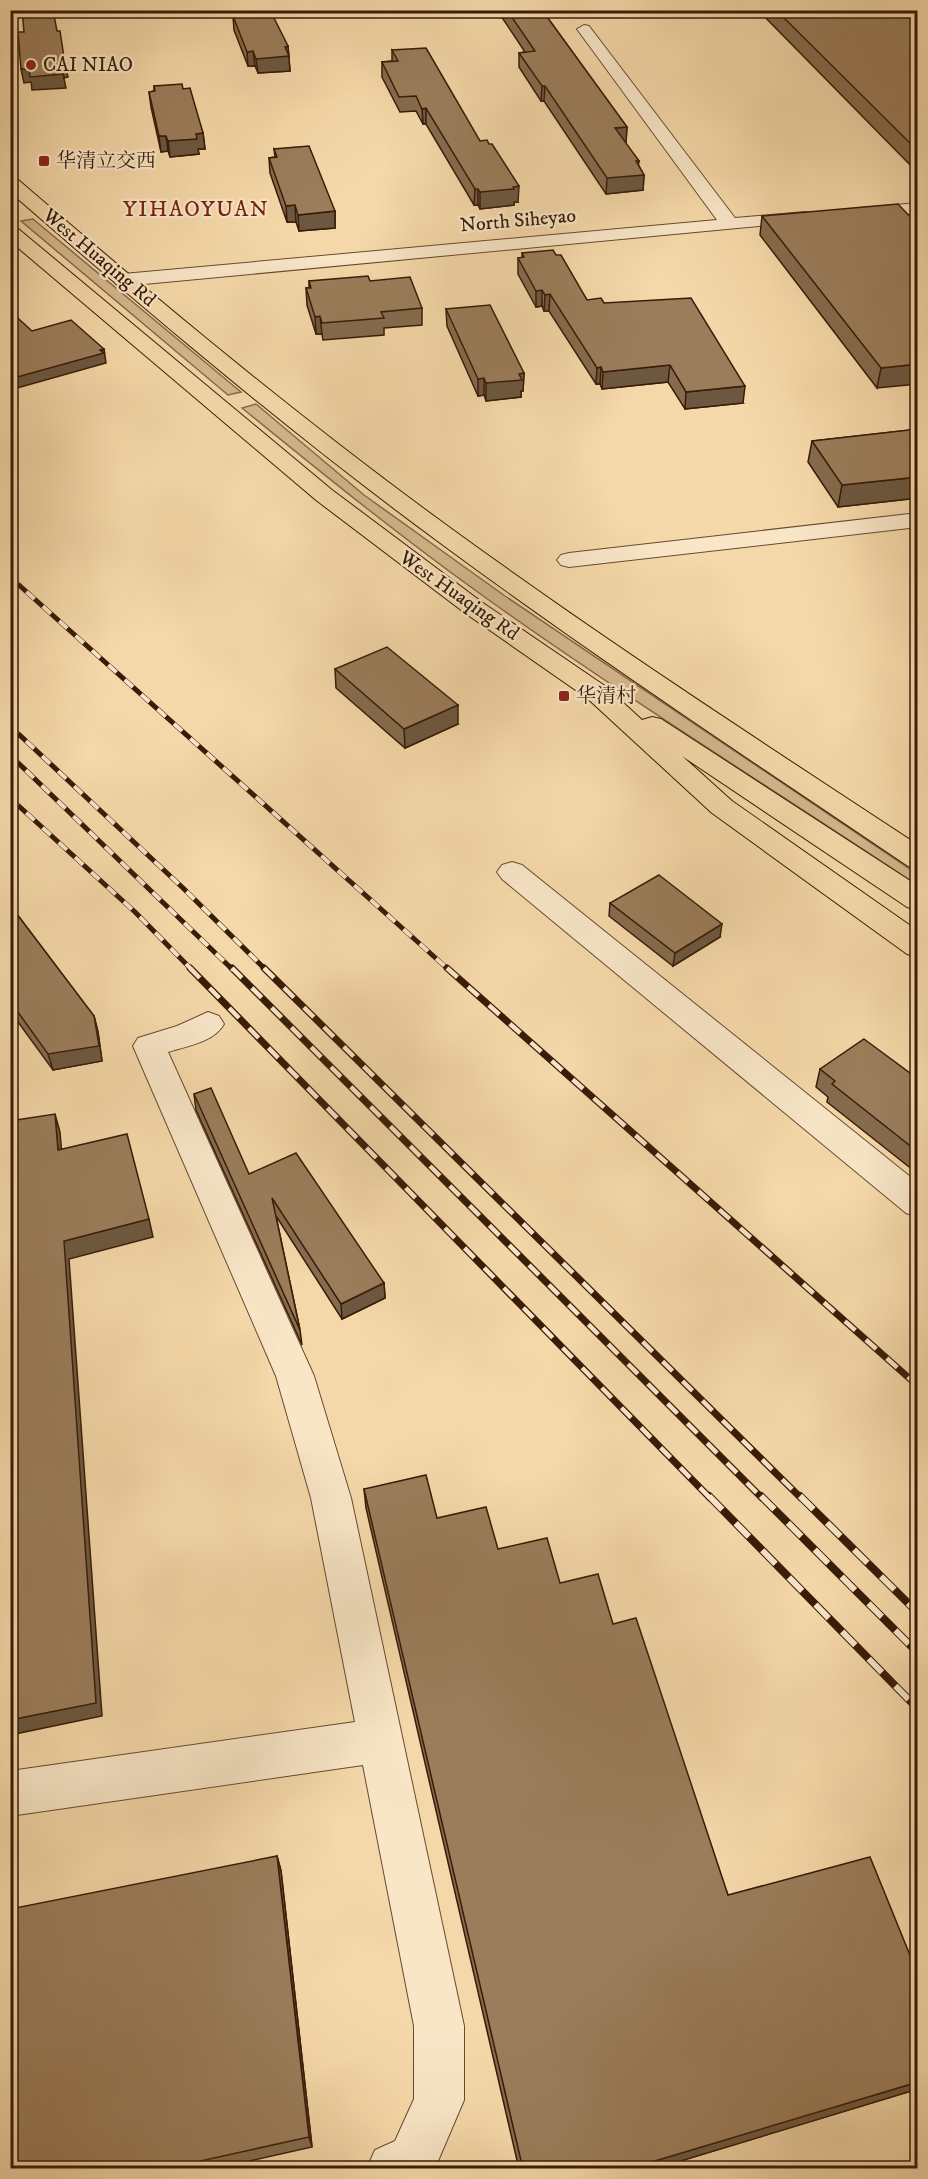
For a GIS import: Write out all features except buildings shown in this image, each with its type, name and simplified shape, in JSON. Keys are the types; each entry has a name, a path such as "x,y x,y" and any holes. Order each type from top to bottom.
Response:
{"main road":[{"name":"West Huaqing Rd","path":"10,167 19,190 123,280 350,463 450,539 609,653 918,859"},
{"name":"West Huaqing Rd","path":"10,231 324,495 465,602 596,692 722,807 918,946"},
{"path":"596,692 710,761 918,900"}],"street":[{"path":"584,29 729,224"},
{"path":"847,214 918,208"},
{"name":"North Siheyao","path":"123,280 823,216"},
{"path":"569,560 918,520"},
{"path":"512,873 918,1203"},
{"path":"208,1024 188,1034 149,1046 295,1376 331,1497 439,2026 439,2100 413,2160 393,2169"},
{"path":"10,1794 380,1740"}],"shaded area":[{"path":"33,219 241,392 228,395 21,221"},
{"path":"256,404 364,495 505,596 917,874 917,885 598,676 461,580 366,508 242,408"}],"railway":[{"path":"10,577 449,970"},
{"path":"10,726 183,888 266,970"},
{"path":"10,755 233,970"},
{"path":"10,798 135,912 192,970"},
{"path":"190,968 710,1498"},
{"path":"232,968 762,1498"},
{"path":"264,968 801,1498"},
{"path":"447,968 918,1386"},
{"path":"709,1496 918,1709"},
{"path":"761,1496 918,1653"},
{"path":"800,1496 918,1613"}],"place":[{"name":"CAI NIAO","path":"31,65"},
{"name":"华清立交西","path":"44,161"},
{"name":"华清村","path":"564,696"}],"district":[{"name":"YIHAOYUAN","path":"196,209"}]}
